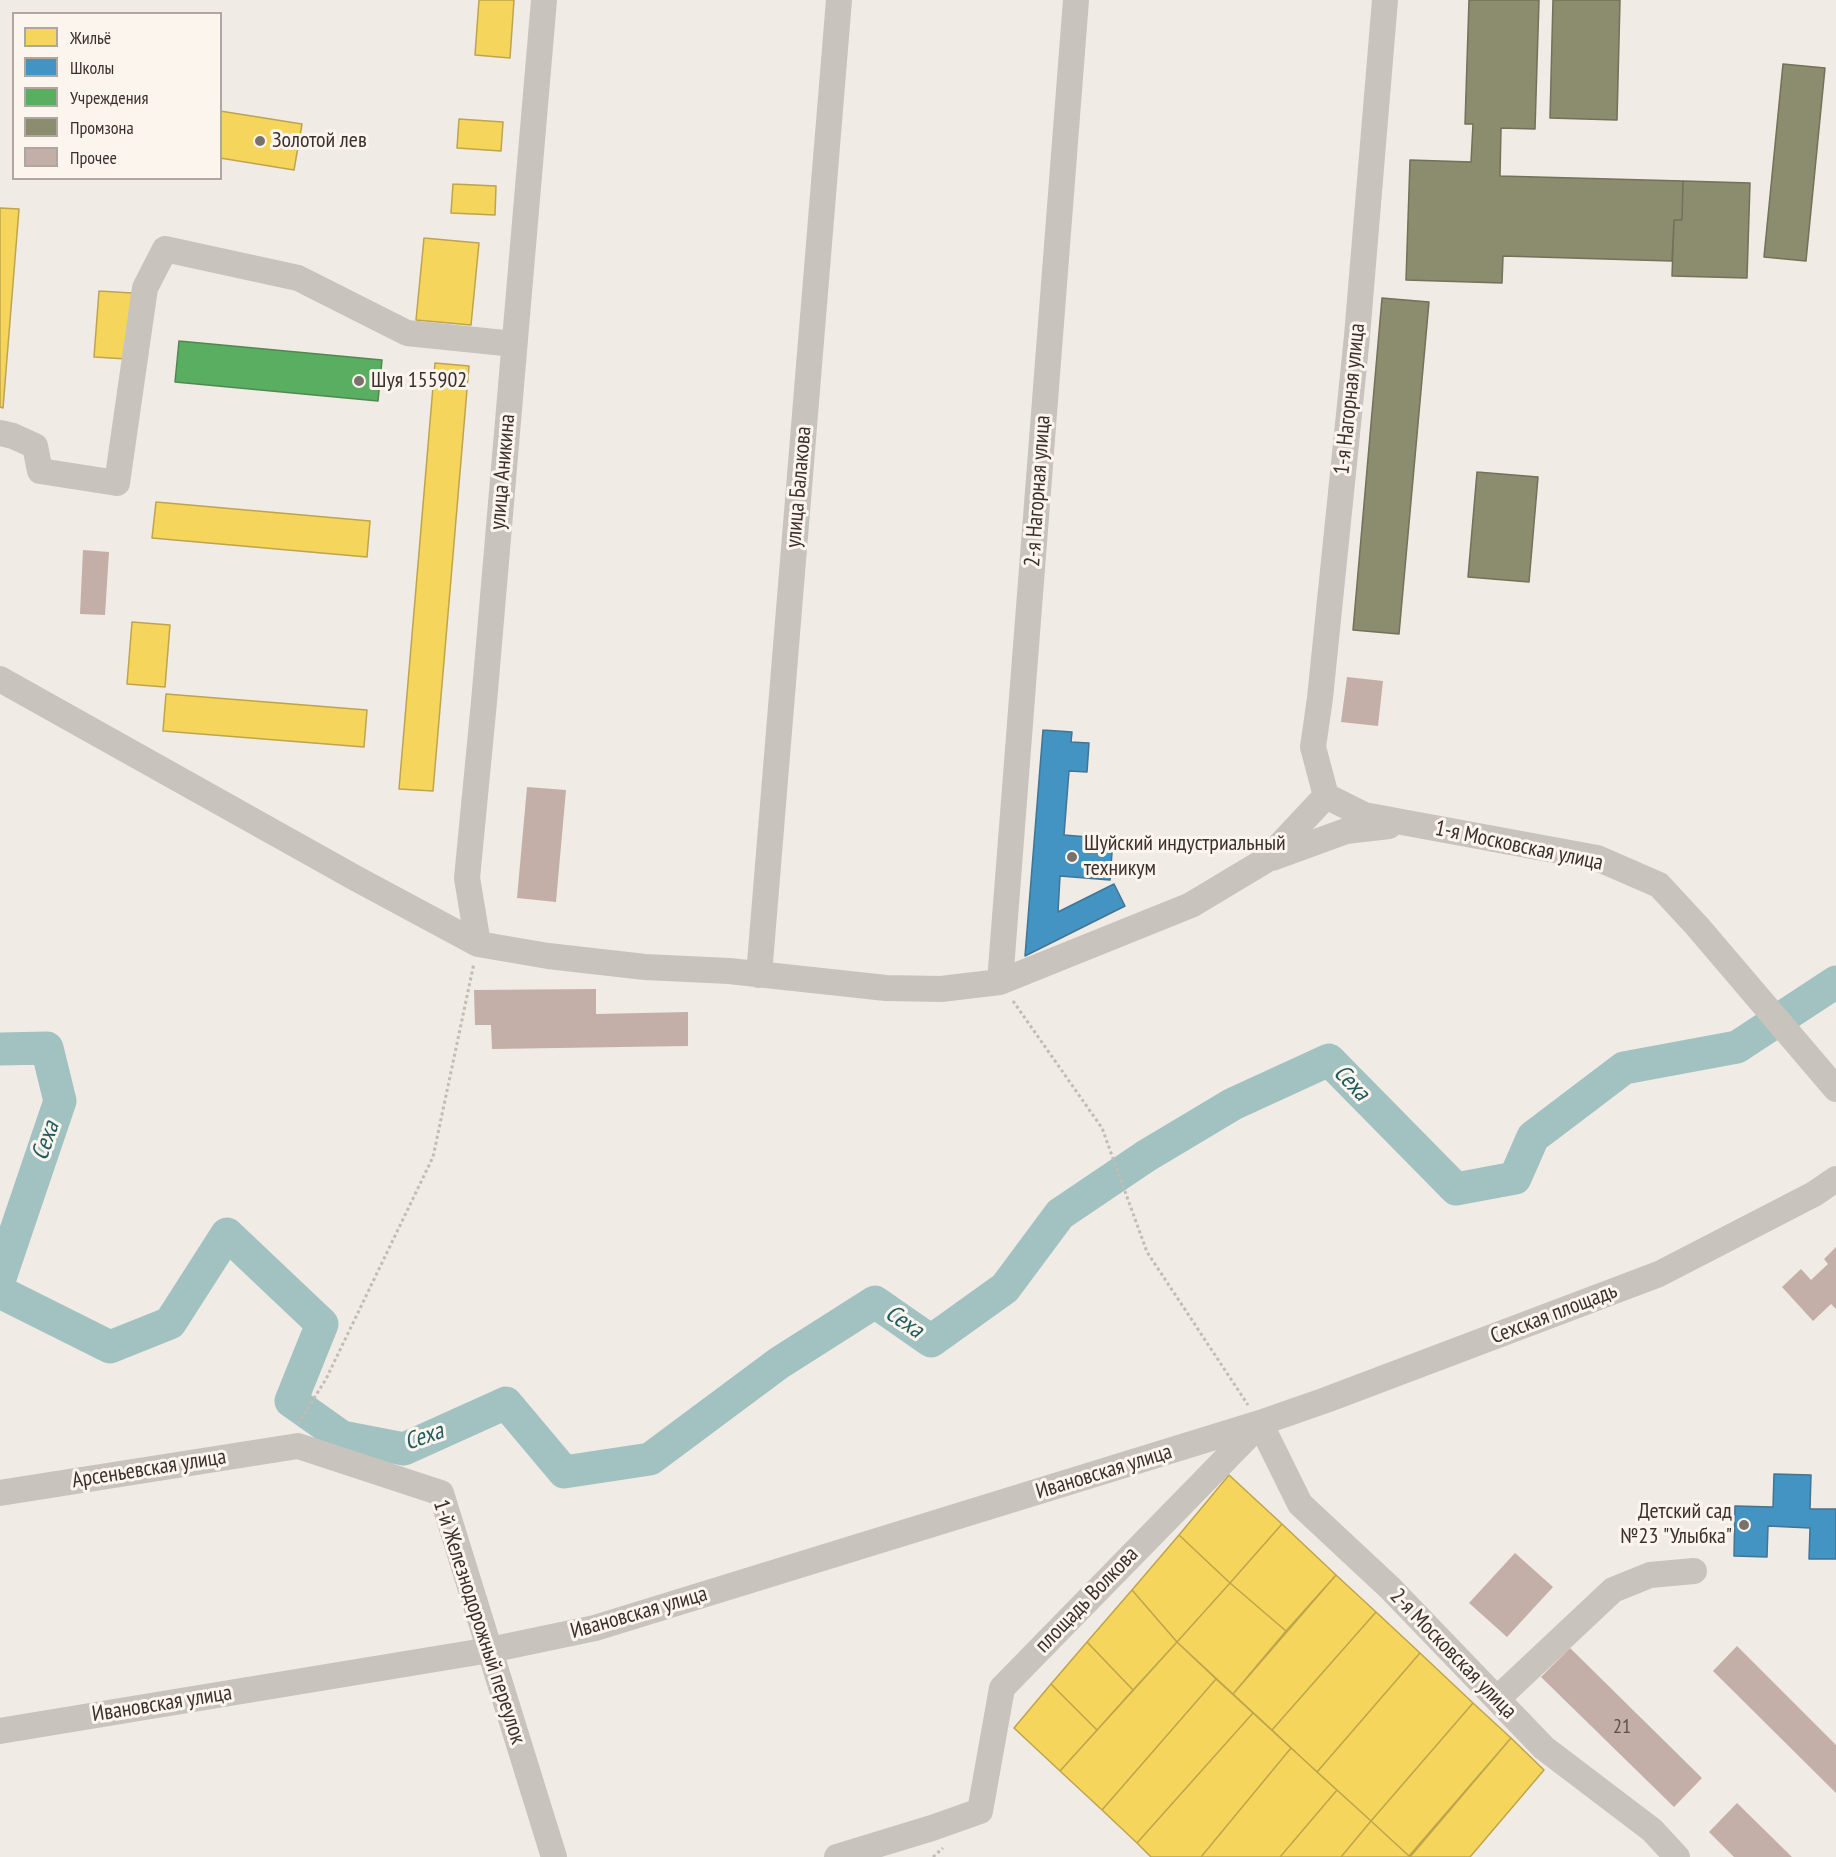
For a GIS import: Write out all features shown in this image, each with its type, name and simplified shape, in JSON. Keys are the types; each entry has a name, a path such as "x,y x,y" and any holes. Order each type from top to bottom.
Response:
{"street":[{"name":"улица Аникина","path":"478,944 467,878 544,0"},
{"name":"улица Балакова","path":"759,975 839,0"},
{"name":"2-я Нагорная улица","path":"1000,982 1076,0"},
{"name":"1-я Нагорная улица","path":"1326,796 1313,747 1357,336 1386,0"},
{"path":"0,433 35,446 40,471 117,483 145,288 165,249 298,278 407,333 514,344"},
{"path":"0,679 357,879 478,944 548,956 634,966 759,975 886,988 941,989 1000,982 1191,905 1266,860 1346,831 1413,824"},
{"path":"1266,860 1326,796"},
{"name":"1-я Московская улица","path":"1326,796 1364,815 1598,858 1659,885 1831,1084"},
{"name":"Сехская площадь","path":"1260,1424 1659,1274 1814,1194 1836,1179"},
{"name":"Ивановская улица","path":"0,1731 490,1650 595,1628 1260,1424"},
{"name":"2-я Московская улица","path":"1260,1424 1300,1504 1390,1588 1544,1749 1652,1830 1677,1857"},
{"name":"площадь Волкова","path":"837,1857 980,1811 1002,1688 1260,1424"},
{"name":"Арсеньевская улица","path":"0,1493 298,1436"},
{"name":"1-й Железнодорожный переулок","path":"298,1436 441,1493 554,1857"},
{"path":"1497,1699 1613,1590 1650,1575 1694,1571"}],"path":[{"path":"298,1436 434,1157 478,944"},
{"path":"1000,982 1102,1128 1147,1252 1260,1424"}],"building: Жильё":[{"path":"479,0 514,0 510,58 475,55"},
{"name":"Золотой лев","path":"222,111 302,124 294,170 222,158"},
{"path":"459,119 503,122 501,151 457,148"},
{"path":"453,184 496,186 495,215 451,213"},
{"path":"0,208 19,209 3,408 0,407"},
{"path":"424,238 479,243 471,325 416,320"},
{"path":"99,291 132,293 127,359 94,357"},
{"path":"435,363 469,366 433,791 399,789"},
{"path":"156,502 370,521 367,557 152,538"},
{"path":"132,622 170,625 165,687 127,684"},
{"path":"166,694 367,710 364,747 163,731"},
{"path":"1229,1475 1282,1524 1230,1583 1179,1535"},
{"path":"1282,1524 1336,1575 1286,1631 1230,1583"},
{"path":"1179,1535 1230,1583 1177,1642 1132,1590"},
{"path":"1336,1575 1376,1612 1272,1730 1233,1694"},
{"path":"1230,1583 1286,1631 1233,1694 1177,1642"},
{"path":"1132,1590 1177,1642 1133,1690 1087,1642"},
{"path":"1376,1612 1420,1653 1317,1772 1272,1730"},
{"path":"1087,1642 1133,1690 1097,1730 1051,1684"},
{"path":"1177,1642 1216,1679 1102,1810 1060,1771"},
{"path":"1420,1653 1473,1703 1371,1821 1317,1772"},
{"path":"1216,1679 1253,1713 1137,1843 1102,1810"},
{"path":"1051,1684 1097,1730 1060,1771 1014,1728"},
{"path":"1473,1703 1511,1738 1409,1856 1371,1821"},
{"path":"1253,1713 1291,1748 1201,1857 1151,1857 1137,1843"},
{"path":"1511,1738 1544,1770 1470,1857 1410,1857"},
{"path":"1291,1748 1337,1790 1280,1857 1201,1857"},
{"path":"1337,1790 1371,1821 1341,1857 1280,1857"},
{"path":"1371,1821 1409,1856 1409,1857 1341,1857"}],"building: Школы":[{"name":"Шуйский индустриальный техникум","path":"1043,730 1072,732 1071,742 1089,743 1087,772 1069,771 1064,835 1113,839 1110,880 1060,876 1058,912 1114,884 1125,906 1025,956"},
{"path":"1774,1474 1811,1475 1810,1509 1836,1509 1836,1559 1809,1559 1810,1528 1768,1526 1767,1557 1734,1556 1735,1506 1773,1507"}],"building: Учреждения":[{"path":"179,341 382,360 378,401 175,382"}],"building: Промзона":[{"path":"1469,0 1539,0 1535,129 1501,128 1500,176 1683,181 1682,220 1674,220 1672,261 1503,256 1502,283 1406,280 1410,160 1471,162 1473,124 1465,124"},
{"path":"1553,0 1620,0 1617,120 1550,118"},
{"path":"1783,64 1825,68 1806,261 1764,257"},
{"path":"1683,181 1750,183 1747,278 1672,276 1674,220 1682,220"},
{"path":"1382,298 1429,302 1399,634 1353,630"},
{"path":"1477,472 1538,477 1529,582 1468,577"}],"building: Прочее":[{"path":"83,550 109,552 105,615 80,614"},
{"path":"1347,677 1383,681 1378,726 1341,722"},
{"path":"527,787 566,790 556,902 517,898"},
{"path":"596,989 596,1014 688,1012 688,1046 492,1049 491,1025 475,1025 474,990"},
{"path":"1836,1247 1836,1309 1831,1304 1813,1321 1782,1287 1801,1269 1811,1280 1828,1264 1824,1259"},
{"path":"1515,1553 1553,1587 1507,1637 1469,1603"},
{"path":"1737,1646 1836,1745 1836,1793 1713,1671"},
{"path":"1570,1648 1702,1778 1674,1807 1541,1677"},
{"path":"1737,1803 1792,1857 1734,1857 1709,1832"}],"waterway":[{"name":"Сеха","path":"0,1292 110,1347 170,1323 227,1234 322,1324 291,1401 342,1437 404,1449 506,1403 564,1472 650,1459 779,1363 875,1302 931,1341 1005,1288 1060,1214 1146,1156 1233,1104 1329,1060 1456,1189 1515,1178 1533,1137 1624,1068 1737,1047 1836,982"},
{"name":"Сеха","path":"0,1049 47,1048 60,1101 0,1278"}],"place":[{"name":"Золотой лев","path":"260,141"},
{"name":"Шуя 155902","path":"359,381"},
{"name":"Шуйский индустриальный техникум","path":"1072,857"},
{"name":"Детский сад №23 \"Улыбка\"","path":"1744,1525"}]}
